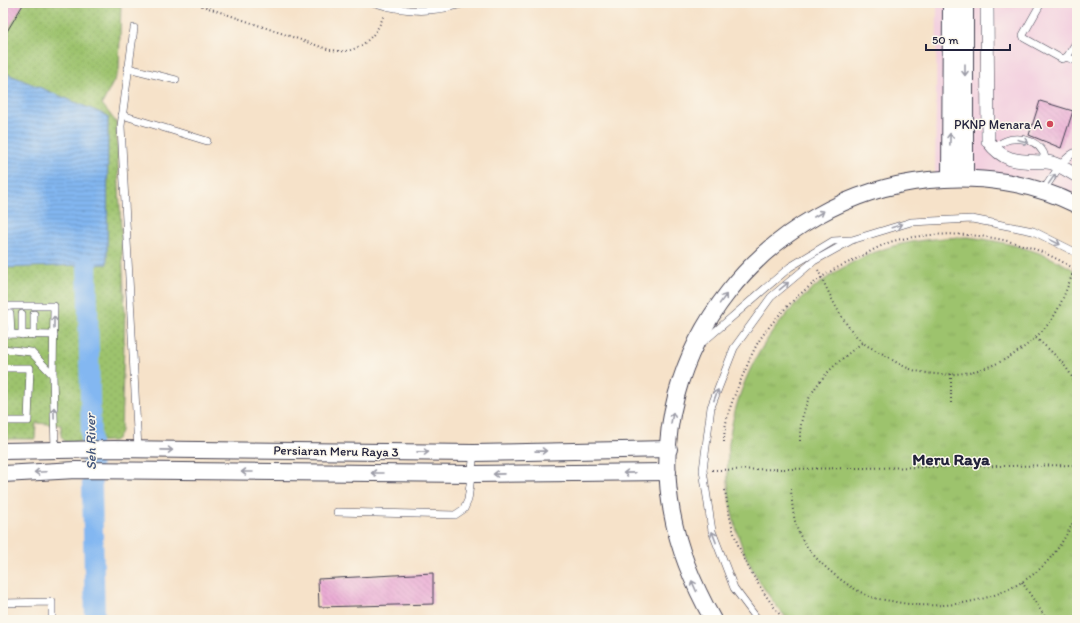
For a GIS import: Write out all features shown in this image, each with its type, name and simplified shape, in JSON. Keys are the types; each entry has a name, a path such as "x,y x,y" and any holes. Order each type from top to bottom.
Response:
{"street":[{"path":"950,178 951,3"},
{"path":"965,3 966,178"},
{"path":"987,3 988,140 999,154 1013,160 1045,162 1060,167 1077,176"},
{"path":"712,620 694,587 680,550 672,512 668,472 669,449 676,399 692,351 711,315 735,282 764,253 796,228 831,207 869,192 909,182 950,178 993,181 1043,191 1077,205"},
{"name":"Persiaran Meru Raya 3","path":"3,451 114,449 474,453 669,449"},
{"name":"Persiaran Meru Raya 3","path":"3,474 76,470 472,474 668,472"}],"lane":[{"path":"375,3 424,11 444,9 465,3"},
{"path":"1040,3 1023,37 1038,47 1066,58 1073,60 1077,57"},
{"path":"134,28 122,115 122,142 138,450"},
{"path":"1066,58 1077,40"},
{"path":"128,68 176,80"},
{"path":"122,115 207,141"},
{"path":"995,149 999,142 1010,138 1021,139 1038,147 1044,153 1045,162"},
{"path":"1043,191 1072,153 1077,152"},
{"path":"758,620 734,588 712,531 704,470 711,407 734,348 771,297 814,261 852,240 911,222 972,219 1033,231 1077,253"},
{"path":"692,351 790,266 833,241 852,240"},
{"path":"3,306 54,306 53,375 55,451"},
{"path":"10,313 11,334"},
{"path":"22,314 22,335"},
{"path":"34,314 34,335"},
{"path":"3,334 54,336"},
{"path":"3,349 23,349 31,352 53,375"},
{"path":"3,368 30,368 28,421 3,421"},
{"path":"337,512 455,515 464,509 468,500 474,453"},
{"path":"3,603 52,602 52,620"}],"path":[{"path":"194,3 330,50 345,51 360,46 372,37 381,25 387,6"},
{"path":"724,442 733,400 762,336 792,302 821,277 896,240 946,235 982,237 1031,248 1050,255 1076,270"},
{"path":"814,261 844,321 863,342 897,363 921,372 951,374 968,372 995,365 1019,352 1036,338 1051,320 1072,274 1076,270 1077,264"},
{"path":"1072,274 1077,278"},
{"path":"1036,338 1065,366 1077,391"},
{"path":"800,441 800,428 806,403 823,376 842,358 863,342"},
{"path":"951,374 951,406"},
{"path":"704,470 1077,465"},
{"path":"791,489 792,505 798,531 812,553 837,578 872,597 905,604 934,605 974,601 1008,591 1030,577 1051,557 1068,534 1077,514"},
{"path":"724,490 732,526 738,543 765,595 784,620"},
{"path":"1022,582 1047,620"}],"shaded area":[{"path":"937,3 1077,3 1077,206 997,180 935,178"}],"green space":[{"path":"3,3 121,3 119,71 102,104 116,122 125,314 121,431 118,438 114,441 65,442 61,436 61,425 36,423 35,439 3,439"},
{"path":"968,237 997,241 1024,248 1051,258 1077,272 1077,620 788,620 753,571 739,538 729,496 728,453 735,411 749,372 770,335 797,303 830,276 868,255 892,246 929,239"}],"water":[{"path":"3,72 108,116 107,264 3,268"}],"building":[{"path":"3,3 24,3 3,38"},
{"name":"PKNP Menara A","path":"1040,101 1073,111 1061,148 1029,135"},
{"path":"433,573 433,604 319,607 318,579"}],"waterway":[{"name":"Seh River","path":"87,265 95,620"}],"place":[{"name":"PKNP Menara A","path":"1050,124"}],"district":[{"name":"Meru Raya","path":"951,459"}]}
